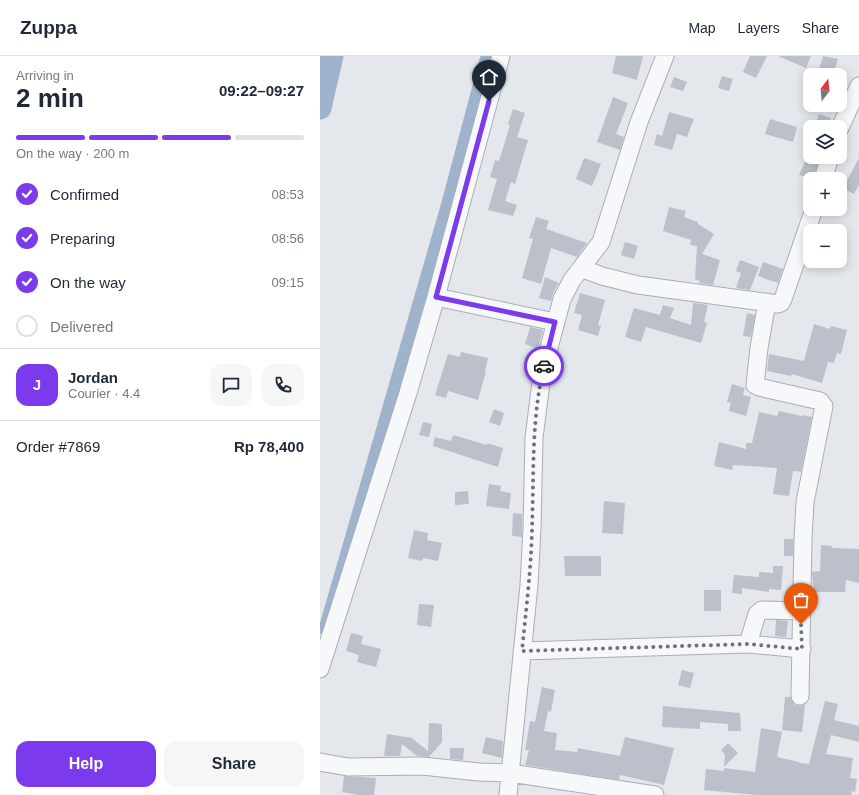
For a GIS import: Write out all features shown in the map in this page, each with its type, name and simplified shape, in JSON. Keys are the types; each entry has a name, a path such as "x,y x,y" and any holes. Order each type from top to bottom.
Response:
{"street":[{"path":"320,669 408,393 436,297 501,56"},
{"path":"508,795 531,559 534,438 542,374 555,322 567,287 601,242 641,116 665,56"},
{"path":"844,120 859,86"},
{"path":"581,268 602,276 638,285 778,304 782,303 812,216"},
{"path":"436,297 555,322"},
{"path":"767,302 759,348 755,385 820,401 824,406 805,502 802,539 802,649 799,688 800,696"},
{"path":"748,644 757,614 762,610 802,611"},
{"path":"522,651 748,644 802,649"},
{"path":"320,762 348,767 422,766 479,772 510,773 655,795"}],"building":[{"path":"616,56 643,56 637,80 612,73"},
{"path":"750,56 767,56 756,78 743,72"},
{"path":"778,56 811,56 806,68"},
{"path":"823,56 838,59 835,68 820,68"},
{"path":"722,76 733,79 729,91 718,88"},
{"path":"674,77 687,82 683,91 670,87"},
{"path":"613,97 628,103 616,134 624,137 620,150 597,142"},
{"path":"513,109 525,113 517,137 528,140 515,184 511,182 505,201 517,205 513,216 488,210 497,179 490,177 495,160 499,161 510,125 508,124"},
{"path":"669,112 694,119 687,137 677,134 672,150 654,145 657,134 662,136"},
{"path":"819,114 831,118 830,120 817,120"},
{"path":"770,119 797,127 793,142 765,134"},
{"path":"584,158 601,164 592,186 576,179"},
{"path":"859,158 859,185 854,194 847,190 847,180"},
{"path":"804,164 818,164 815,172 803,172 803,176 799,175"},
{"path":"669,207 686,211 684,217 698,222 698,224 714,234 702,254 720,260 713,285 699,283 700,281 695,279 697,246 690,245 691,240 663,231"},
{"path":"536,217 549,221 546,229 587,243 577,257 551,248 541,284 522,278 533,239 529,238"},
{"path":"625,242 638,246 634,259 621,255"},
{"path":"740,260 759,267 750,290 736,288 741,273 736,271"},
{"path":"763,262 783,269 778,283 758,276"},
{"path":"545,277 559,283 554,291 551,301 539,298"},
{"path":"580,293 605,300 598,325 601,326 598,336 578,330 582,315 574,313"},
{"path":"693,303 708,305 704,322 707,323 701,343 646,327 641,342 625,337 634,308 660,315 663,305 674,308 670,318 691,325"},
{"path":"747,313 755,315 751,337 743,336"},
{"path":"814,324 830,329 831,326 847,330 841,354 837,353 834,363 828,362 822,383 792,374 791,376 767,371 769,354 804,361"},
{"path":"530,327 543,330 538,349 525,344"},
{"path":"461,352 488,358 478,400 448,391 446,398 435,395 448,354 460,357"},
{"path":"732,384 745,388 743,395 751,397 746,416 729,411 731,403 727,402"},
{"path":"494,409 504,413 500,426 489,422"},
{"path":"779,411 812,417 801,472 793,471 789,496 773,494 777,468 733,465 732,470 714,466 719,442 746,449 746,443 752,443 759,412 777,416"},
{"path":"423,422 432,424 429,437 419,435"},
{"path":"453,435 503,448 498,467 433,446 435,437 451,441"},
{"path":"489,484 501,486 500,491 511,493 509,509 486,506"},
{"path":"468,491 469,504 455,505 455,492"},
{"path":"604,501 625,503 623,534 602,533"},
{"path":"513,513 522,514 522,537 512,536"},
{"path":"414,530 428,533 427,540 442,543 438,561 423,558 422,561 408,558"},
{"path":"784,539 793,539 793,556 784,556"},
{"path":"821,545 832,546 832,548 859,549 859,583 846,580 845,592 814,592 812,572 820,571"},
{"path":"564,556 601,556 601,576 565,576"},
{"path":"773,566 783,566 781,590 769,589 769,592 742,588 742,594 732,593 734,575 759,577 759,572 773,573"},
{"path":"704,590 721,590 721,611 704,611"},
{"path":"419,604 434,605 431,627 417,625"},
{"path":"776,620 788,621 786,637 775,636"},
{"path":"351,633 363,636 361,644 381,649 376,667 357,662 359,655 346,651"},
{"path":"682,670 694,673 690,688 678,685"},
{"path":"542,687 555,690 551,712 548,711 544,731 557,733 555,750 577,752 578,748 620,756 625,737 674,748 664,785 620,775 619,780 525,765 529,750 525,750 530,721 535,722"},
{"path":"785,697 790,697 795,705 805,705 802,732 782,730"},
{"path":"825,701 838,704 834,720 859,726 859,742 831,735 826,754 853,758 850,778 857,779 855,792 852,791 851,795 757,795 704,790 706,769 724,771 724,768 755,772 761,728 782,732 777,757 809,764"},
{"path":"663,706 740,713 741,731 728,731 728,724 700,722 700,729 662,727"},
{"path":"429,723 442,724 442,742 429,757 417,756 402,744 400,756 384,756 387,734 412,738 428,751"},
{"path":"486,737 503,741 502,758 482,753"},
{"path":"728,743 738,753 724,767 725,755 721,750"},
{"path":"450,748 464,748 463,760 450,759"},
{"path":"344,776 376,778 374,795 359,795 342,792"}],"waterway":[{"path":"320,108 332,56"},
{"path":"325,629 448,203 487,56"}],"way so far":[{"path":"544,366 537,406 534,438 531,559 522,651 748,644 802,649 801,624"}],"route":[{"path":"489,101 436,297 555,322 544,366"}]}
